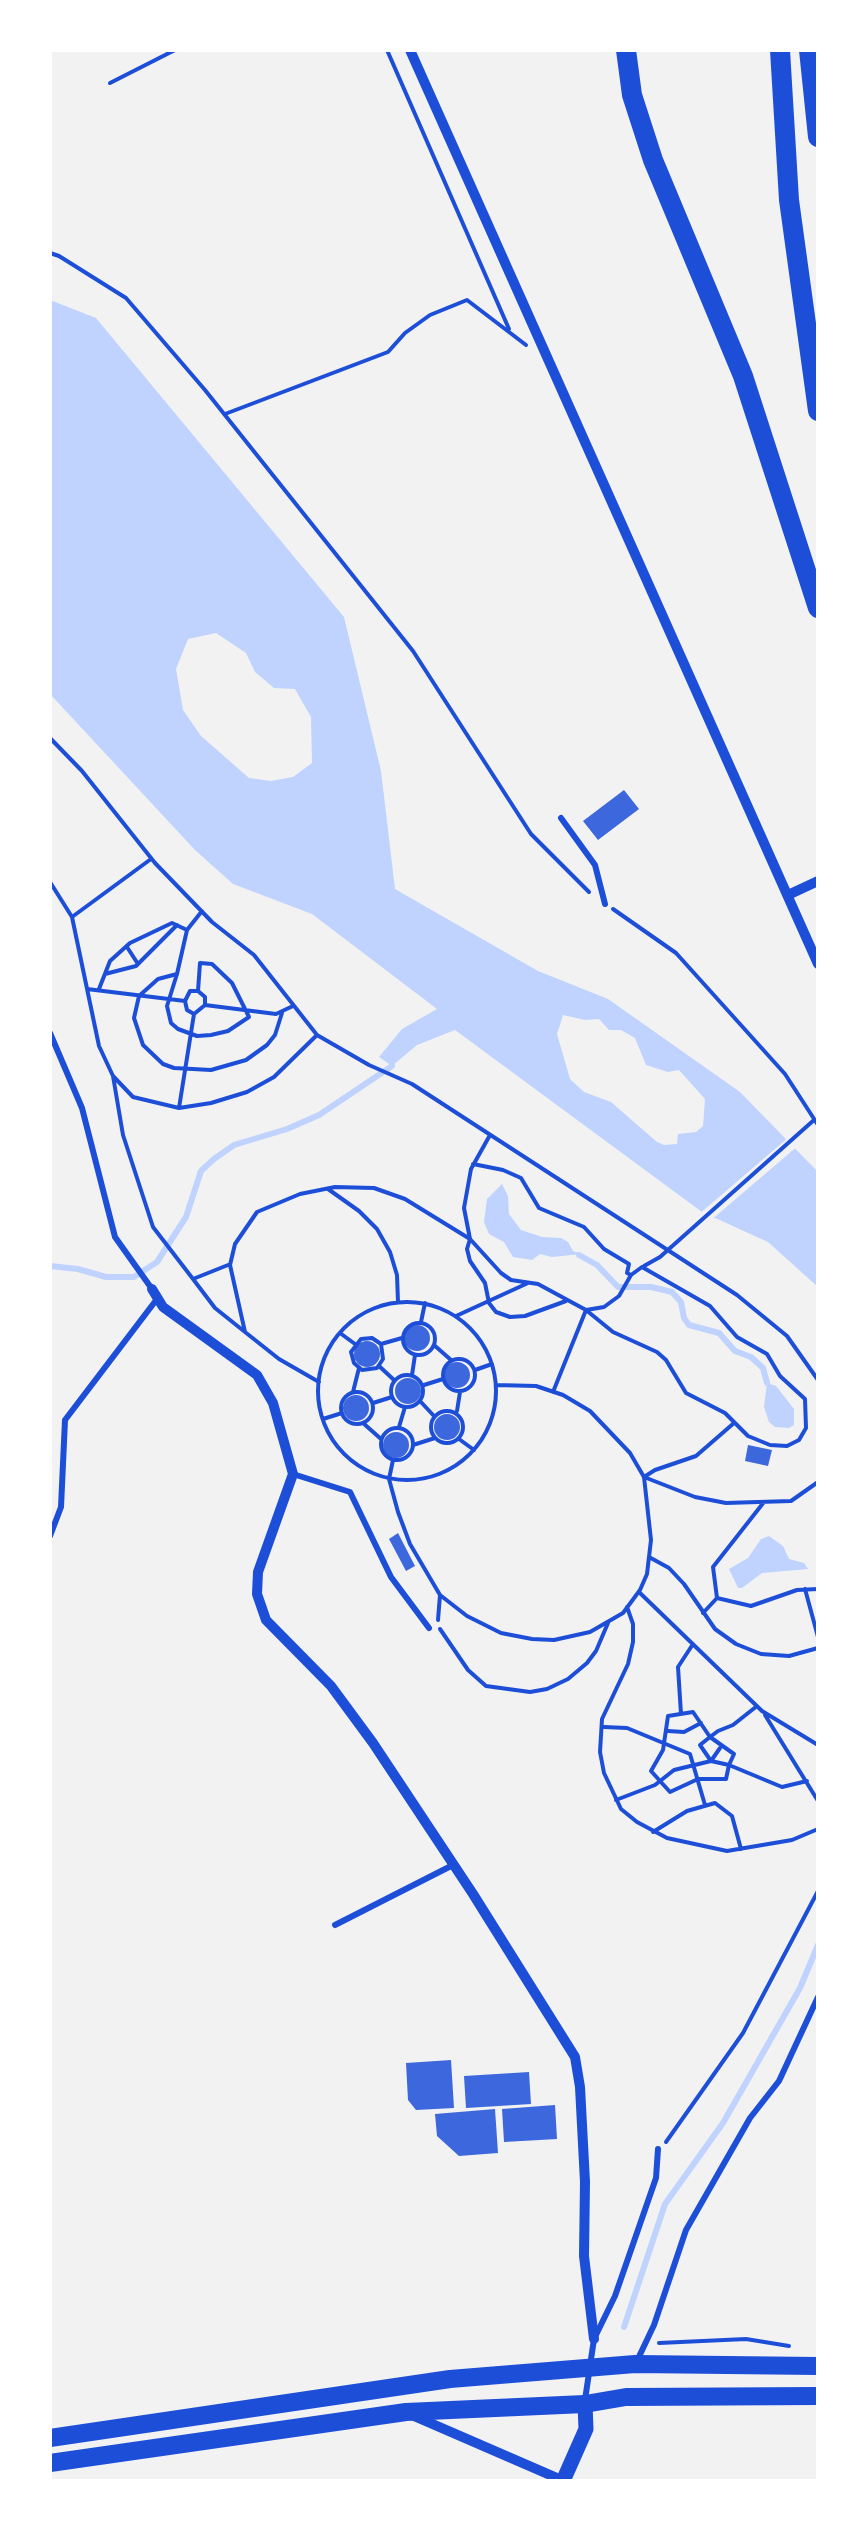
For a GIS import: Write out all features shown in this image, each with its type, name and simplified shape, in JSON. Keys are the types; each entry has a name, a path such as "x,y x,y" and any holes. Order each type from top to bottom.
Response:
{"highway":[{"path":"626,50 632,94 652,160 743,376 818,608"},
{"path":"768,50 818,410"},
{"path":"780,50 789,200"},
{"path":"809,50 818,138"}],"main road":[{"path":"50,2438 450,2379 635,2364 818,2366"},
{"path":"50,2463 406,2412 585,2404 626,2397 818,2396"}],"street":[{"path":"410,50 818,964"},
{"path":"788,896 818,881"},
{"path":"154,1294 163,1308 257,1375 274,1402 293,1474 258,1572 257,1594 266,1620 331,1686 373,1743 575,2057 586,2182 584,2256 594,2339"},
{"path":"406,2412 564,2481 586,2429 585,2404"}],"lane":[{"path":"561,818 595,865 606,904"},
{"path":"50,1033 82,1108 115,1237 154,1294 65,1420 60,1507 50,1536"},
{"path":"293,1474 350,1492 391,1577 430,1628"},
{"path":"335,1925 453,1865"},
{"path":"635,2364 654,2325 686,2230 750,2118 779,2081 818,1997"},
{"path":"585,2404 594,2339 615,2296 656,2178 658,2148"}],"path":[{"path":"110,83 175,50"},
{"path":"386,50 511,333"},
{"path":"50,253 126,298 225,414 413,650 531,834 582,888 676,952 786,1074 816,1122 660,1257 642,1266 619,1296 604,1306 586,1310"},
{"path":"225,414 388,352 405,333 430,315 467,300 551,367"},
{"path":"50,738 82,771 152,858 202,911 254,955 317,1035 412,1084 737,1295 787,1336 818,1380"},
{"path":"72,917 152,858"},
{"path":"50,882 72,917 99,1046 113,1076 123,1136 138,1186 160,1237 215,1308 279,1360 319,1382"},
{"path":"198,991 200,963 212,964 232,983 248,1016 228,1031 212,1035 190,1034 171,1023 166,1006 187,930 202,911"},
{"path":"99,991 110,961 127,946 172,923 187,930"},
{"path":"105,974 138,964 177,926"},
{"path":"127,946 138,964"},
{"path":"176,974 158,979 138,996 134,1018 143,1045 163,1064 211,1070 246,1060 275,1035 282,1013"},
{"path":"88,990 184,1001"},
{"path":"194,1014 187,1010 184,1001 190,991 205,997 205,1005"},
{"path":"179,1108 194,1014 205,1005 282,1013 293,1006"},
{"path":"113,1076 133,1098 179,1108 248,1092 274,1077 317,1035"},
{"path":"490,1134 473,1164 464,1208 470,1261 485,1284 488,1300 496,1312 510,1317 525,1316 568,1301"},
{"path":"473,1164 521,1178 539,1208 584,1227 604,1249 629,1264 626,1273 631,1276"},
{"path":"245,1332 230,1265 235,1244 256,1212 327,1188 374,1188 406,1199 470,1239 511,1280 538,1284 586,1310 613,1332 657,1352 686,1392 716,1406 748,1436 786,1446 798,1440 806,1428 805,1399 780,1376 767,1354 736,1337 710,1306 642,1266"},
{"path":"327,1188 377,1229 397,1275 398,1302"},
{"path":"193,1279 230,1265"},
{"path":"456,1316 528,1283"},
{"path":"398,1302 425,1303 456,1316 480,1339 492,1364 497,1397 490,1427 474,1450 448,1471 419,1480 388,1479 362,1468 340,1450 323,1419 319,1382 325,1356 350,1322 374,1307 398,1302"},
{"path":"421,1322 425,1303"},
{"path":"553,1392 586,1310"},
{"path":"434,1345 428,1352 415,1355 404,1347 402,1338 407,1326 421,1322 432,1329 434,1345 451,1360"},
{"path":"340,1332 355,1344"},
{"path":"381,1344 384,1354 379,1366 367,1371 358,1368 352,1358 355,1344 366,1338 381,1344 402,1338"},
{"path":"412,1375 415,1355"},
{"path":"464,1359 474,1370 472,1385 460,1392 448,1388 443,1378 444,1368 451,1360 464,1359"},
{"path":"474,1370 492,1364"},
{"path":"379,1366 394,1380"},
{"path":"353,1392 366,1394 373,1402 373,1413 364,1423 352,1424 342,1414 342,1400 353,1392 358,1368"},
{"path":"404,1408 392,1397 390,1388 400,1376 412,1375"},
{"path":"412,1375 422,1386 420,1401"},
{"path":"422,1386 443,1378"},
{"path":"394,1460 388,1479 410,1544 440,1595 468,1616 501,1633 532,1640 572,1637 608,1623 638,1592 649,1558 652,1540 644,1478 630,1453 590,1411 536,1386 496,1385"},
{"path":"456,1414 460,1392"},
{"path":"373,1402 392,1397"},
{"path":"404,1408 420,1401"},
{"path":"420,1401 434,1416"},
{"path":"399,1428 404,1408"},
{"path":"413,1445 410,1434 399,1428 385,1432 381,1439 382,1453 394,1460 406,1458 413,1445 434,1438 447,1444 459,1439 464,1427 456,1414 446,1411 434,1416 434,1438"},
{"path":"323,1419 342,1414"},
{"path":"364,1423 381,1439"},
{"path":"644,1478 696,1456 734,1423"},
{"path":"459,1439 474,1450"},
{"path":"644,1478 695,1497 726,1503 792,1501 818,1482"},
{"path":"717,1598 713,1567 764,1502"},
{"path":"649,1558 669,1568 715,1628 736,1644 761,1654 788,1656 818,1648"},
{"path":"717,1598 751,1606 818,1588"},
{"path":"805,1589 818,1638"},
{"path":"638,1592 760,1709 818,1801"},
{"path":"440,1595 437,1618 453,1651 486,1686 509,1691 547,1690 568,1679 596,1651 608,1623"},
{"path":"703,1613 717,1598"},
{"path":"627,1607 634,1642 628,1664 609,1700 600,1752 616,1800 636,1822 653,1832 704,1849 741,1850 792,1840 818,1829"},
{"path":"680,1714 678,1667 693,1644"},
{"path":"690,1754 710,1737 760,1709"},
{"path":"760,1709 818,1745"},
{"path":"693,1712 701,1723 710,1737 734,1754 726,1779 698,1779 670,1792 651,1771 664,1746 668,1716 693,1712"},
{"path":"666,1731 684,1732 701,1723"},
{"path":"602,1726 627,1728 690,1754"},
{"path":"700,1745 711,1761"},
{"path":"711,1761 722,1746"},
{"path":"690,1754 705,1805"},
{"path":"616,1800 660,1781 674,1770 711,1761 782,1787 808,1781"},
{"path":"653,1832 687,1810 715,1802 728,1810 741,1850"},
{"path":"658,2148 680,2126 744,2033 818,1890"}],"water":[{"path":"50,300 96,318 344,617 381,771 395,889 538,971 608,999 740,1092 818,1172 818,1287 768,1242 702,1212 455,1030 417,1045 392,1066 379,1057 402,1029 437,1009 312,914 233,884 195,850 50,694","holes":["216,633 246,653 255,672 274,688 295,689 311,717 312,763 293,777 271,781 249,778 201,736 183,710 176,669 188,639","563,1015 599,1019 609,1030 621,1030 635,1038 646,1065 668,1072 679,1070 705,1099 703,1126 696,1132 678,1134 677,1144 664,1145 611,1102 584,1092 570,1079 557,1034"]},
{"path":"502,1184 508,1196 509,1214 521,1230 561,1238 573,1251 582,1254 540,1254 532,1260 513,1257 504,1242 489,1234 484,1222 487,1199"},
{"path":"767,1383 776,1386 794,1409 794,1425 789,1428 775,1427 769,1422 764,1407"},
{"path":"769,1536 783,1546 789,1559 804,1563 808,1569 762,1573 738,1588 729,1569 748,1558 761,1539"}],"pier":[{"path":"790,1136 799,1145 710,1221 698,1215"}],"building":[{"path":"624,790 639,809 598,840 583,821"},
{"path":"417,1325 426,1329 430,1338 426,1347 417,1351 408,1347 404,1338 408,1329"},
{"path":"367,1341 376,1345 380,1354 376,1363 367,1367 358,1363 354,1354 358,1345"},
{"path":"457,1362 466,1366 470,1375 466,1384 457,1388 448,1384 444,1375 448,1366"},
{"path":"408,1378 417,1382 421,1391 417,1400 408,1404 399,1400 395,1391 399,1382"},
{"path":"356,1395 365,1399 369,1408 365,1417 356,1421 347,1417 343,1408 347,1399"},
{"path":"447,1414 456,1418 460,1427 456,1436 447,1440 438,1436 434,1427 438,1418"},
{"path":"396,1432 405,1436 409,1445 405,1454 396,1458 387,1454 383,1445 387,1436"},
{"path":"748,1445 772,1450 768,1466 745,1461"},
{"path":"398,1533 415,1566 406,1571 389,1539"},
{"path":"451,2060 454,2108 416,2110 408,2100 406,2063"},
{"path":"529,2072 531,2104 466,2108 464,2076"},
{"path":"555,2105 557,2139 504,2142 502,2109"},
{"path":"495,2109 498,2153 459,2156 437,2136 435,2114"}],"waterway":[{"path":"50,1266 106,1277 134,1277 157,1262 186,1217 201,1171 214,1159 234,1145 319,1115 392,1066"},
{"path":"579,1255 597,1265 618,1287 651,1287 672,1292 681,1302 689,1325 719,1333 735,1351 751,1357 763,1368 767,1383"},
{"path":"624,2327 665,2204 723,2123 800,1988 818,1945"}]}
